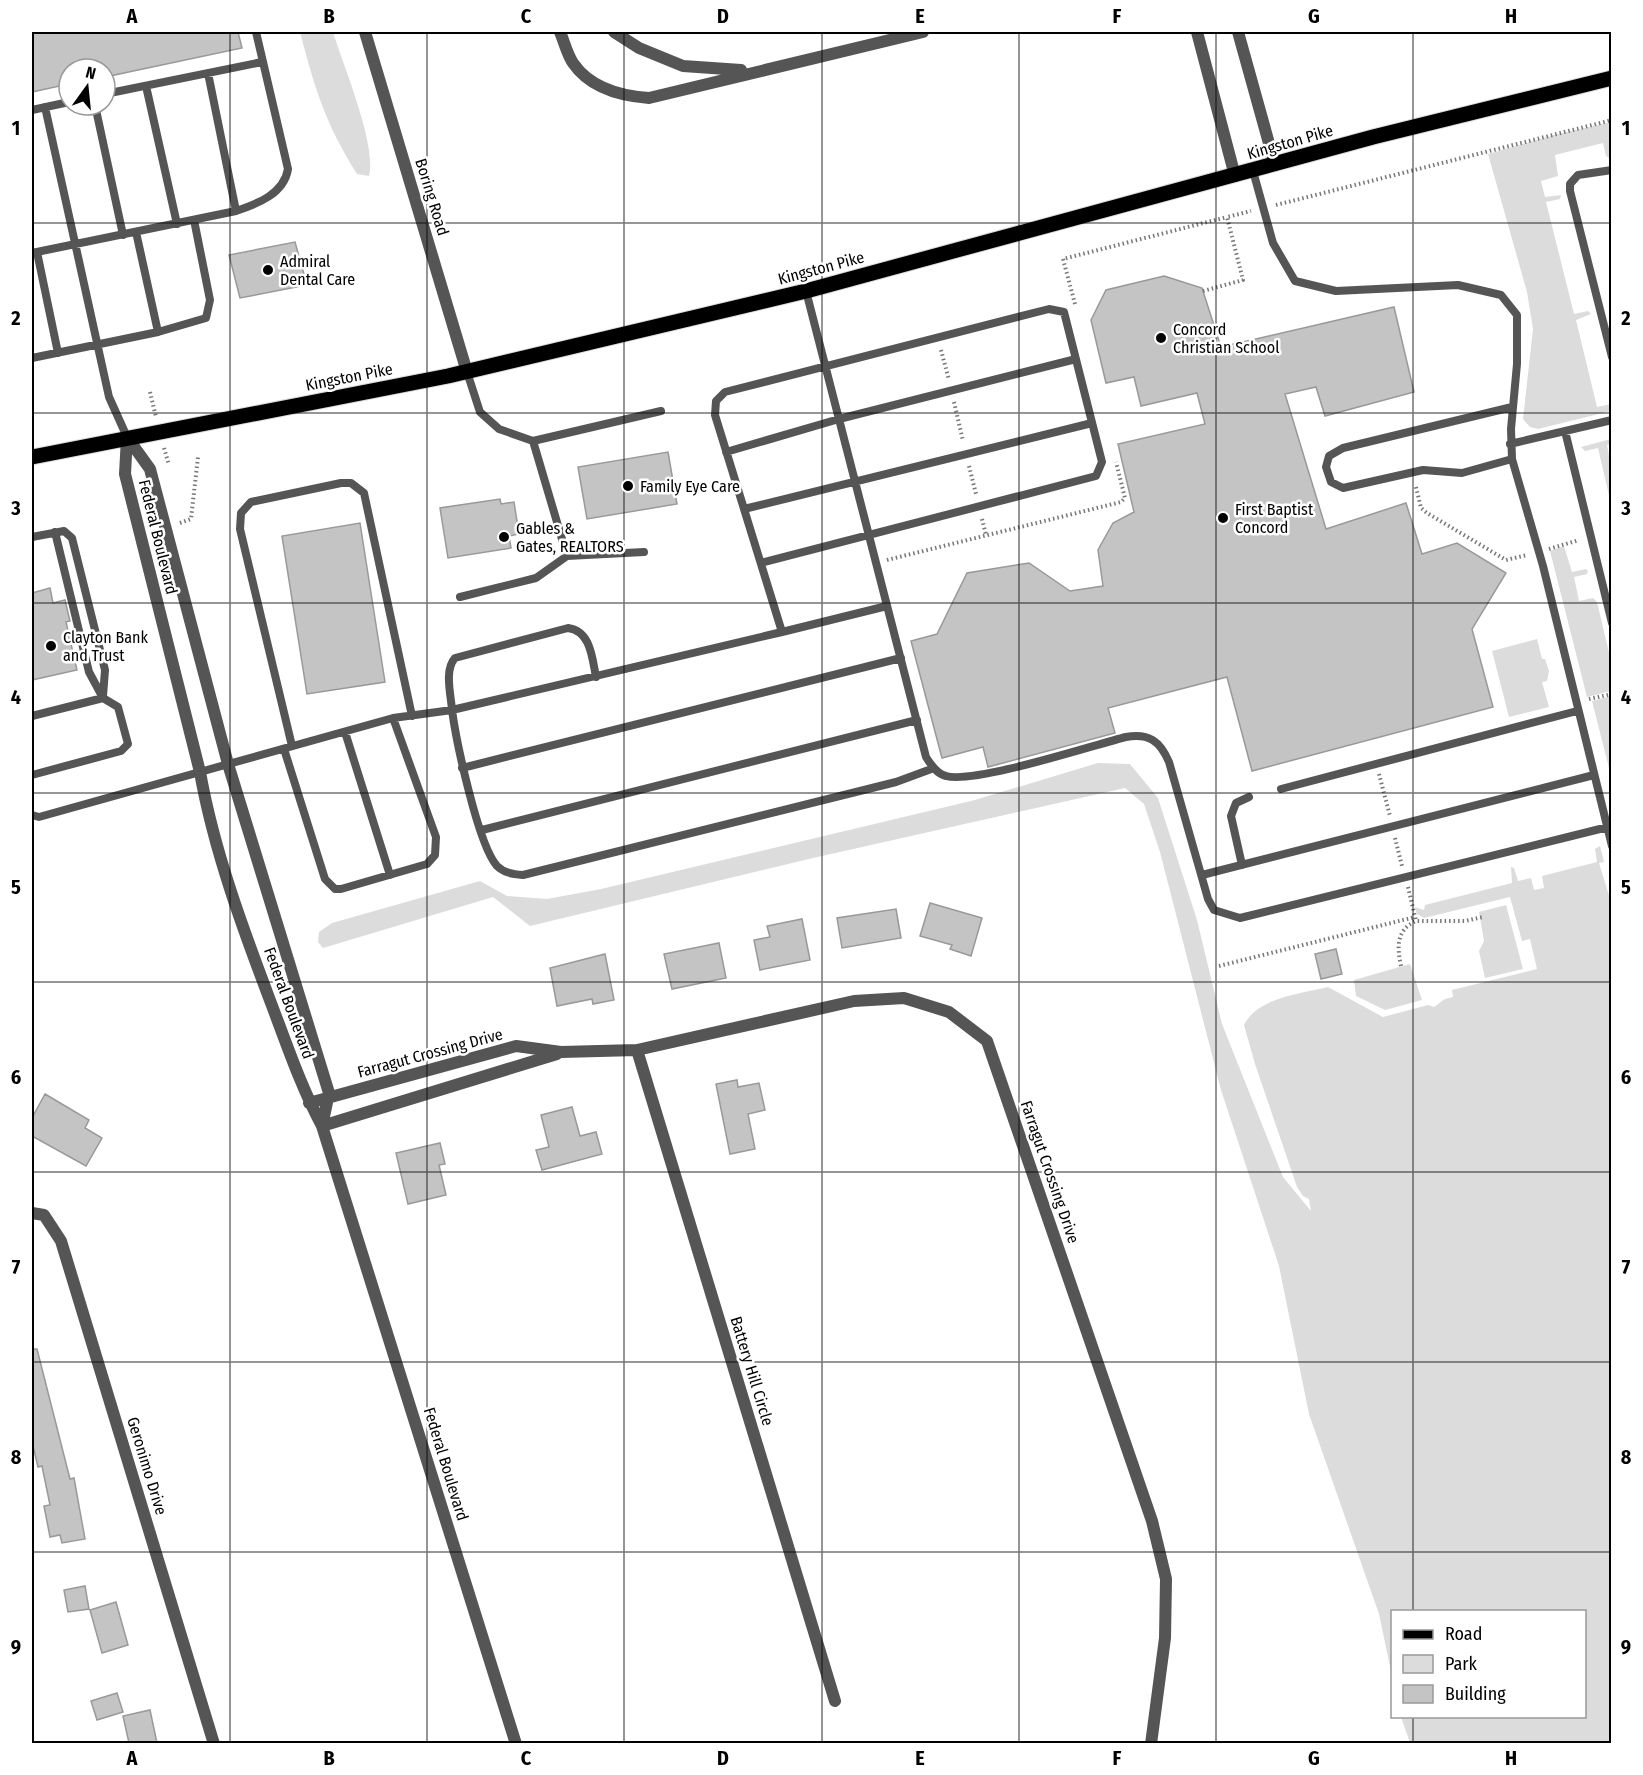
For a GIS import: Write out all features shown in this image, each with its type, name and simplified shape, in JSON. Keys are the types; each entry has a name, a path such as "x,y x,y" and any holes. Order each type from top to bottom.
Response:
{"main road":[{"name":"Kingston Pike","path":"32,457 467,372 806,291 1373,137 1611,78"}],"street":[{"name":"Boring Road","path":"365,32 467,372"},
{"path":"560,32 573,63 589,79 606,90 627,96 649,98 923,32"},
{"path":"614,32 639,48 683,66 755,71"},
{"path":"1197,32 1235,176"},
{"path":"1238,32 1275,165"},
{"name":"Federal Boulevard","path":"128,437 150,469 228,764 329,1093 322,1126"},
{"name":"Federal Boulevard","path":"128,437 125,474 200,772 206,804 251,948 309,1103 322,1126 516,1743"},
{"name":"Farragut Crossing Drive","path":"309,1103 516,1046 561,1052 637,1050 854,1001 904,998 949,1011 987,1041 1152,1521 1166,1579 1165,1638 1151,1743"},
{"name":"Battery Hill Circle","path":"637,1050 835,1701"},
{"name":"Farragut Crossing Drive","path":"322,1126 561,1052"},
{"path":"405,1077 412,1098"},
{"name":"Geronimo Drive","path":"32,1213 44,1215 61,1241 214,1743"}],"lane":[{"path":"58,353 34,253 236,211 268,198 286,179 288,170 256,32"},
{"path":"117,92 262,62"},
{"path":"208,73 236,211"},
{"path":"146,86 177,224"},
{"path":"32,110 57,104"},
{"path":"45,107 109,397 128,437"},
{"path":"97,117 123,235"},
{"path":"1611,170 1578,175 1570,184 1570,191 1611,357"},
{"path":"1253,171 1273,243 1296,281 1336,291 1458,285 1501,295 1517,315 1517,364 1510,444 1512,459 1539,551 1577,711 1609,827 1611,846"},
{"path":"32,358 158,332 206,318 210,300 194,220"},
{"path":"136,232 158,332"},
{"path":"806,291 926,757 944,776 975,777 1126,737 1140,735 1151,738 1159,744 1169,762 1214,910 1240,918 1609,827"},
{"path":"761,563 1096,476 1102,462 1064,312 1054,309 938,337 725,392 720,396 716,401 715,415 782,632"},
{"path":"726,452 839,419 1076,359"},
{"path":"467,372 480,412 499,429 533,441 661,411"},
{"path":"1512,407 1343,448 1329,456 1326,468 1331,483 1343,488 1423,470 1462,473 1512,459"},
{"path":"1510,444 1611,420"},
{"path":"744,509 1092,423"},
{"path":"1565,431 1611,623"},
{"path":"533,441 567,556"},
{"path":"393,718 436,837 437,847 433,861 341,889 334,889 329,885 288,748 240,529 241,513 251,502 341,483 351,483 364,493 412,716"},
{"path":"32,537 59,532 72,538 105,670 103,698"},
{"path":"32,775 125,748 127,738 118,706 103,698 89,672 59,532"},
{"path":"460,597 536,578 567,556 644,552"},
{"path":"32,815 39,817 393,718 452,710 887,606"},
{"path":"596,677 585,637 575,629 568,628 455,658 452,662 449,677 452,710 462,768 482,830 498,867 513,874 523,875 896,782 934,768"},
{"path":"462,768 901,658"},
{"path":"32,716 103,698"},
{"path":"1281,789 1577,711"},
{"path":"482,830 917,720"},
{"path":"345,732 390,875"},
{"path":"1202,874 1594,775"},
{"path":"1242,865 1231,816 1236,803 1249,797"}],"path":[{"path":"1203,291 1243,279 1227,217 1611,120"},
{"path":"938,337 986,535"},
{"path":"178,524 191,519 198,457"},
{"path":"1416,487 1422,508 1427,513 1506,560 1590,537"},
{"path":"1590,699 1611,694"},
{"path":"1219,966 1415,917"},
{"path":"1401,966 1399,940 1409,925 1416,921 1465,921 1482,917"}],"green space":[{"path":"300,32 333,32 364,126 370,162 369,176 357,174 329,122 316,89"},
{"path":"1611,122 1611,159 1606,156 1603,143 1555,155 1558,176 1541,181 1545,197 1561,195 1560,199 1546,202 1574,314 1588,311 1591,314 1576,320 1597,407 1611,404 1611,411 1538,429 1530,427 1523,419 1533,329 1527,292 1488,154"},
{"path":"1611,439 1611,444 1607,445 1611,465 1611,504 1598,448 1585,451 1581,447"},
{"path":"1564,546 1572,572 1586,569 1588,571 1587,574 1574,577 1579,601 1593,598 1597,602 1611,661 1611,691 1587,697 1550,551"},
{"path":"1537,639 1542,659 1545,659 1549,671 1547,681 1542,682 1549,707 1509,717 1492,651"},
{"path":"1612,696 1611,776 1592,701"},
{"path":"1098,763 1130,764 1158,798 1197,920 1222,1024 1283,1177 1311,1211 1309,1199 1303,1196 1297,1187 1255,1064 1244,1025 1251,1016 1259,1008 1281,998 1328,987 1383,1017 1428,1005 1434,1007 1445,999 1453,997 1452,990 1537,969 1530,939 1522,941 1510,897 1424,918 1417,914 1415,907 1424,910 1425,905 1512,883 1511,867 1514,868 1518,881 1531,878 1534,890 1544,888 1542,876 1597,862 1595,849 1600,846 1604,862 1599,863 1612,905 1611,1743 1410,1743 1401,1718 1586,1718 1586,1610 1391,1610 1391,1671 1379,1614 1309,1414 1279,1266 1221,1090 1160,852 1144,804 1125,788 813,858 530,926 493,897 323,948 318,942 319,932 332,923 480,881 507,896 547,899 601,889 975,800"},
{"path":"1506,905 1523,969 1485,978 1479,951 1484,941 1479,912"},
{"path":"1410,964 1422,1000 1385,1010 1356,996 1354,980"}],"building":[{"path":"32,32 238,32 242,48 117,74 117,57 57,57 57,87 32,92"},
{"name":"Admiral Dental Care","path":"295,242 307,285 240,298 229,255"},
{"name":"First Baptist Concord","path":"1164,276 1202,288 1221,347 1394,307 1414,392 1325,416 1316,387 1285,394 1326,529 1406,503 1422,554 1457,543 1506,573 1472,629 1493,707 1252,771 1227,677 1108,708 1115,733 988,767 983,747 942,758 911,641 937,634 967,573 1029,563 1070,591 1103,586 1098,550 1113,523 1134,512 1118,444 1205,424 1197,393 1141,406 1134,377 1106,383 1091,320 1106,290"},
{"name":"Family Eye Care","path":"668,452 677,504 587,519 578,467"},
{"path":"500,499 501,504 514,502 519,534 509,536 511,548 448,558 440,508"},
{"path":"360,523 385,682 307,694 282,536"},
{"name":"Clayton Bank and Trust","path":"50,588 53,603 65,600 70,621 66,622 77,670 32,680 32,593"},
{"path":"930,903 982,918 971,956 950,949 952,945 920,936"},
{"path":"896,909 901,938 842,948 837,918"},
{"path":"802,919 810,960 760,970 754,940 770,937 767,926"},
{"path":"719,943 726,978 672,989 664,954"},
{"path":"1336,949 1342,974 1321,979 1315,954"},
{"path":"605,954 614,1000 593,1004 592,999 557,1006 550,968"},
{"path":"737,1080 738,1087 759,1083 765,1110 748,1114 755,1149 730,1154 716,1084"},
{"path":"45,1094 89,1120 85,1128 102,1138 86,1166 32,1136 32,1118"},
{"path":"572,1107 580,1136 596,1132 602,1154 542,1170 536,1150 549,1147 541,1115"},
{"path":"440,1143 445,1164 439,1165 446,1195 408,1204 396,1153"},
{"path":"32,1349 37,1349 70,1479 74,1478 85,1539 62,1543 60,1535 50,1537 44,1506 50,1505 42,1466 38,1467 32,1442"},
{"path":"85,1586 89,1609 68,1612 64,1590"},
{"path":"116,1602 128,1645 102,1653 90,1610"},
{"path":"117,1693 123,1712 97,1720 91,1701"},
{"path":"150,1710 157,1743 129,1743 123,1716"}],"place":[{"name":"Admiral Dental Care","path":"268,270"},
{"name":"Concord Christian School","path":"1161,338"},
{"name":"Family Eye Care","path":"628,486"},
{"name":"First Baptist Concord","path":"1223,518"},
{"name":"Gables & Gates, REALTORS","path":"504,537"},
{"name":"Clayton Bank and Trust","path":"51,646"}]}
